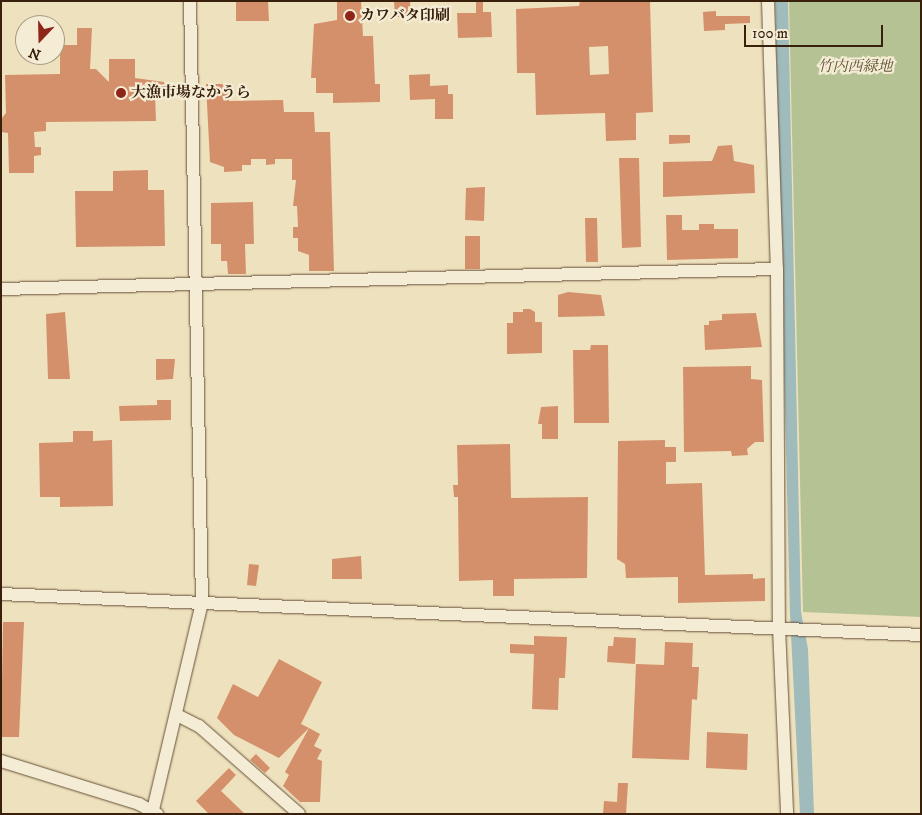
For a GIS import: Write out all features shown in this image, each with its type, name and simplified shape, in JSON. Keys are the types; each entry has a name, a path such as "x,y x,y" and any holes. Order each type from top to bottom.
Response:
{"street":[{"path":"1,761 154,813 202,602 190,1"},
{"path":"768,1 786,629 786,814"},
{"path":"1,289 777,269"},
{"path":"1,594 921,635"},
{"path":"176,715 199,726 299,814"}],"green space":[{"name":"竹内西緑地","path":"789,1 921,1 921,617 803,612"}],"water":[{"path":"775,1 788,1 801,612 808,649 814,814 800,814 790,614"}],"building":[{"path":"236,1 268,1 269,21 236,21"},
{"path":"337,1 361,1 363,36 373,36 375,84 380,84 380,102 333,103 333,93 316,93 316,78 311,78 314,24 337,20"},
{"path":"394,1 410,1 411,17 395,17"},
{"path":"476,1 483,1 483,12 491,12 492,37 458,38 457,13 476,13"},
{"path":"580,1 650,1 653,112 636,113 636,140 606,141 605,113 536,115 535,73 517,73 516,9 579,6","holes":["608,46 609,74 590,75 589,47"]},
{"path":"716,11 716,16 750,16 750,23 725,24 725,30 704,31 703,12"},
{"path":"77,28 92,28 90,69 96,69 109,82 109,59 135,59 135,78 164,82 165,89 155,94 156,121 46,122 46,131 34,132 35,147 41,147 41,155 34,156 34,173 9,173 8,133 1,132 1,119 6,113 5,75 60,74 60,65 65,65 65,45 77,45"},
{"path":"430,74 430,86 448,85 448,94 453,94 453,119 435,119 435,99 410,100 409,75"},
{"path":"206,84 228,84 229,101 283,100 284,112 314,112 315,132 330,132 334,271 309,271 309,255 298,251 298,238 293,238 293,227 298,227 297,206 293,206 296,180 292,180 292,159 275,159 275,164 266,165 266,159 251,159 251,165 242,165 242,171 224,172 224,167 210,162"},
{"path":"669,135 690,135 690,143 669,144"},
{"path":"732,145 734,161 754,165 755,193 663,197 663,162 712,161 718,146"},
{"path":"619,158 639,158 641,247 622,248"},
{"path":"148,170 148,190 164,190 165,246 76,247 75,191 113,191 113,171"},
{"path":"485,187 484,221 465,220 466,188"},
{"path":"253,202 254,244 245,244 246,274 228,274 227,261 221,261 221,244 211,244 211,203"},
{"path":"666,215 682,215 682,230 699,230 699,224 714,224 714,229 738,229 738,258 667,260"},
{"path":"585,218 597,218 598,262 586,262"},
{"path":"465,236 480,236 480,269 465,269"},
{"path":"568,292 601,295 605,316 558,317 558,295"},
{"path":"523,309 530,309 535,312 535,322 542,322 542,353 507,354 507,323 513,323 513,312 523,312"},
{"path":"65,312 70,379 48,379 46,314"},
{"path":"756,313 762,347 705,350 704,325 709,325 709,321 722,320 722,314"},
{"path":"591,345 608,345 609,423 574,423 573,350 590,350"},
{"path":"156,359 175,359 173,379 156,380"},
{"path":"751,366 751,379 762,380 764,442 755,442 747,449 748,455 732,456 731,451 684,452 683,367"},
{"path":"157,400 171,400 171,420 120,421 119,406 157,405"},
{"path":"558,406 558,439 542,439 542,424 538,424 541,407"},
{"path":"73,431 93,431 93,441 112,440 113,506 60,507 60,497 40,497 39,443 73,442"},
{"path":"665,440 665,447 676,447 676,462 666,462 666,484 702,483 705,575 753,574 753,579 765,578 765,601 678,603 678,577 626,578 625,564 617,559 618,441"},
{"path":"510,444 511,498 588,497 587,578 514,579 514,596 493,596 493,580 459,581 458,497 454,497 453,485 458,485 457,445"},
{"path":"361,556 362,579 332,579 332,559"},
{"path":"249,564 259,565 256,586 247,585"},
{"path":"3,622 24,622 19,737 1,737"},
{"path":"534,636 567,637 565,678 559,678 558,710 532,709 534,654 510,653 510,644 534,645"},
{"path":"614,637 636,638 635,664 607,662 608,646 613,646"},
{"path":"665,642 693,643 692,667 699,667 697,700 692,699 689,760 632,758 636,664 664,665"},
{"path":"279,659 322,682 301,724 309,728 279,758 234,735 217,718 233,684 258,697"},
{"path":"309,728 320,734 314,746 322,750 317,759 322,761 320,802 300,802 283,786 289,775 285,772"},
{"path":"707,732 748,734 747,770 706,768"},
{"path":"256,754 270,768 265,773 250,760"},
{"path":"229,768 236,775 221,791 245,814 209,814 196,801"},
{"path":"618,783 628,783 626,814 603,814 604,801 617,802"}],"place":[{"name":"カワバタ印刷","path":"350,16"},
{"name":"大漁市場なかうら","path":"121,93"}]}
